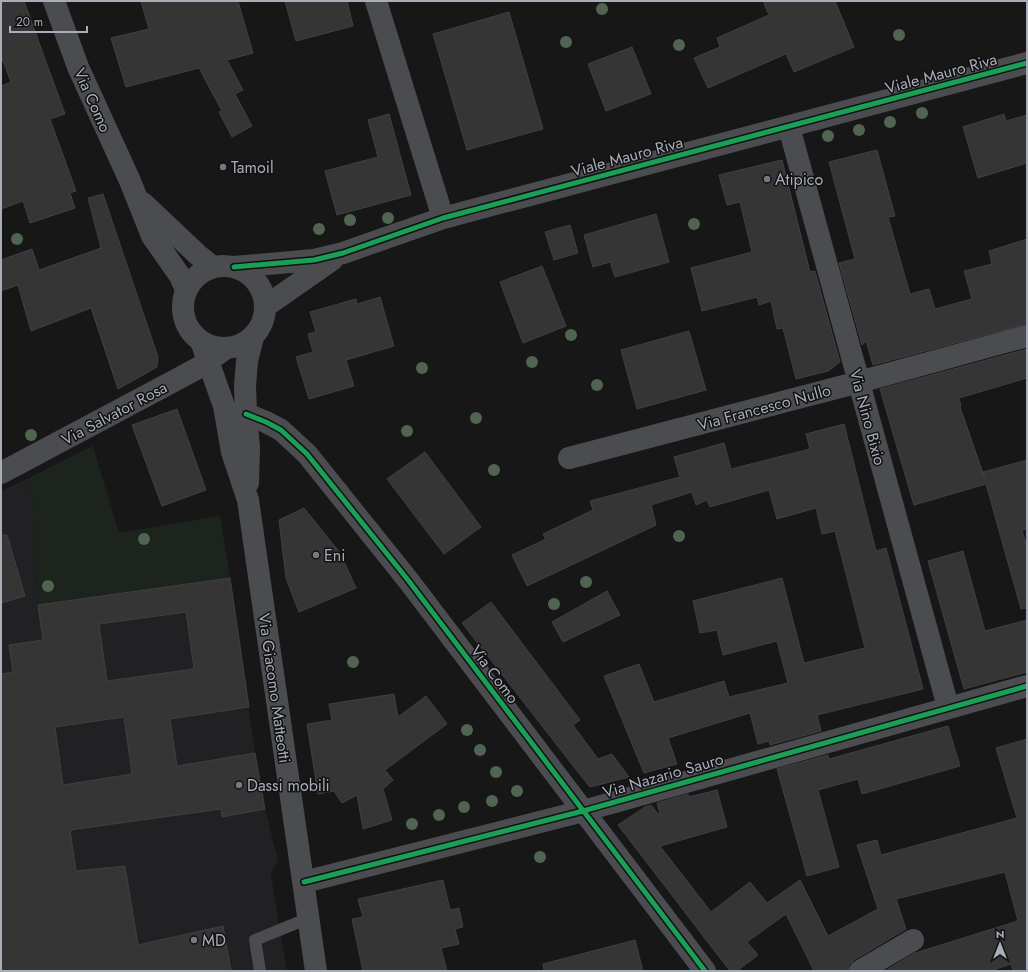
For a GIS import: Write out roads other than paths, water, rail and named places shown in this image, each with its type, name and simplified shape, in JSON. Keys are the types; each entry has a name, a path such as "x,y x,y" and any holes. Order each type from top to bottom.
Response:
{"street":[{"name":"Via Como","path":"54,1 78,67 137,196 152,236 180,276 186,290"},
{"path":"376,1 443,218"},
{"name":"Viale Mauro Riva","path":"224,267 314,260 343,253 443,218 1027,64"},
{"name":"Via Nino Bixio","path":"789,127 948,707"},
{"name":"Via Como","path":"137,196 198,255 224,267"},
{"name":"Viale Mauro Riva","path":"266,306 316,270 343,253"},
{"path":"224,267 247,272 258,282 264,295 266,306 263,320 253,337 239,346 212,350 196,338 187,326 183,314 183,300 188,286 200,273 224,267"},
{"name":"Via Francesco Nullo","path":"569,458 859,382 1027,336"},
{"name":"Via Giacomo Matteotti","path":"253,337 247,360 245,386 249,448 248,500 316,971"},
{"name":"Via Salvator Rosa","path":"1,473 198,368 212,350"},
{"name":"Via Giacomo Matteotti","path":"212,350 232,452 248,500"},
{"name":"Via Como","path":"246,414 281,430 307,454 408,580 705,971"},
{"name":"Via Nazario Sauro","path":"304,882 583,811 1027,686"},
{"path":"860,971 913,940"}],"lane":[{"path":"260,971 255,940 309,918"}],"place":[{"name":"Tamoil","path":"223,167"},
{"name":"Atipico","path":"767,179"},
{"name":"Eni","path":"316,555"},
{"name":"Dassi mobili","path":"239,785"},
{"name":"MD","path":"194,940"}]}
